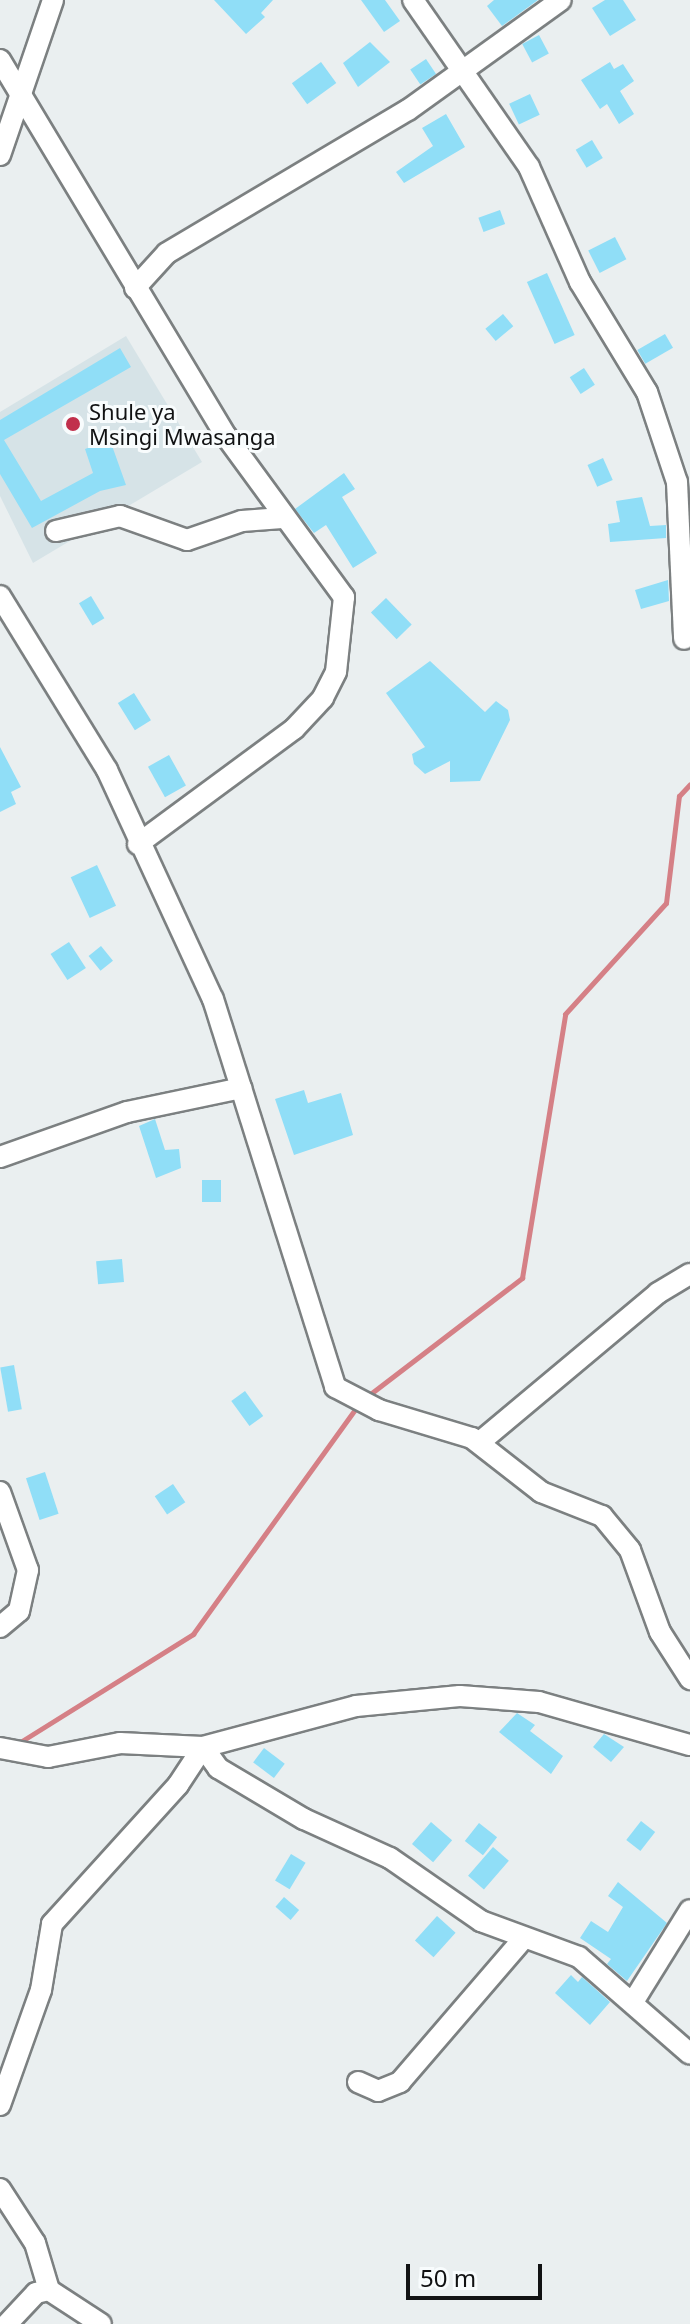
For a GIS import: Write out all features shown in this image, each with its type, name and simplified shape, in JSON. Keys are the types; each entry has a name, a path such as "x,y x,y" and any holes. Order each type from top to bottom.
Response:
{"street":[{"path":"0,155 53,0"},
{"path":"413,0 465,68 529,167 580,282 647,392 677,482 686,525 684,639"},
{"path":"135,288 145,271 167,253 408,110 561,0"},
{"path":"0,60 19,98 135,288 282,518 344,597 336,672 323,698 294,729 138,844"},
{"path":"56,531 120,516 187,540 242,521 282,518"},
{"path":"0,596 107,770 138,844 213,999 335,1387 379,1410 480,1442 524,1482 582,1504 618,1529 660,1632 690,1679"},
{"path":"0,1157 127,1112 242,1088"},
{"path":"480,1442 658,1293 690,1274"},
{"path":"0,1492 28,1570 19,1611 0,1627"},
{"path":"0,1748 48,1757 120,1743 203,1747 356,1706 460,1696 539,1702 690,1745"},
{"path":"203,1747 218,1768 268,1798 390,1858 498,1931 579,1957 690,2054"},
{"path":"0,2105 41,1990 52,1924 178,1785 203,1747"},
{"path":"633,2002 690,1910"},
{"path":"358,2082 378,2091 400,2082 524,1938"},
{"path":"0,2189 35,2243 49,2290 101,2324"},
{"path":"7,2324 36,2293 49,2290"}],"shaded area":[{"path":"126,336 202,462 33,563 0,496 0,412"}],"building":[{"path":"214,0 273,0 261,13 265,17 246,34"},
{"path":"361,0 385,0 400,21 384,32"},
{"path":"494,0 538,0 502,26 487,6"},
{"path":"605,0 623,0 636,20 610,36 592,8"},
{"path":"539,35 549,54 532,62 522,44"},
{"path":"370,42 390,62 358,87 343,63"},
{"path":"426,59 436,74 420,85 410,70"},
{"path":"321,62 336,83 307,104 292,83"},
{"path":"610,62 614,69 623,64 634,81 620,91 634,114 619,124 607,104 600,109 581,80"},
{"path":"530,94 540,115 519,125 509,104"},
{"path":"446,114 465,147 404,183 396,172 433,146 422,128"},
{"path":"592,140 603,158 587,168 576,150"},
{"path":"500,210 505,224 484,232 478,218"},
{"path":"615,237 626,259 600,273 588,251"},
{"path":"547,273 575,335 555,344 527,282"},
{"path":"503,314 513,326 496,341 485,329"},
{"path":"665,334 673,348 645,364 637,350"},
{"path":"120,348 131,367 4,440 41,501 93,473 85,449 110,440 126,485 100,491 32,528 0,474 0,420"},
{"path":"584,368 595,385 581,394 570,377"},
{"path":"603,458 613,480 597,487 587,465"},
{"path":"344,473 355,489 342,497 377,553 353,568 326,525 314,533 295,509"},
{"path":"642,497 650,526 666,525 666,538 610,542 608,524 620,522 616,501"},
{"path":"668,580 669,601 641,609 635,590"},
{"path":"91,596 104,618 92,625 79,603"},
{"path":"386,598 412,625 397,639 371,613"},
{"path":"430,661 485,712 496,701 508,710 510,720 480,781 450,782 450,761 425,774 414,764 412,754 425,747 386,693"},
{"path":"134,693 151,720 135,730 118,703"},
{"path":"0,747 21,787 11,792 16,804 0,812"},
{"path":"169,755 186,786 165,797 148,767"},
{"path":"97,865 116,906 90,918 71,877"},
{"path":"69,942 86,968 67,980 51,954"},
{"path":"101,946 113,961 101,971 89,956"},
{"path":"304,1090 308,1103 341,1093 353,1135 294,1155 275,1099"},
{"path":"155,1119 165,1150 179,1149 181,1168 156,1178 139,1126"},
{"path":"202,1180 221,1180 221,1202 202,1202"},
{"path":"122,1259 124,1282 98,1284 96,1261"},
{"path":"14,1365 22,1409 8,1412 0,1367"},
{"path":"245,1391 263,1416 249,1426 231,1401"},
{"path":"45,1472 59,1514 40,1520 26,1478"},
{"path":"173,1484 185,1502 167,1515 155,1496"},
{"path":"517,1713 535,1725 530,1731 563,1756 551,1774 499,1732"},
{"path":"604,1734 624,1747 611,1762 593,1747"},
{"path":"264,1748 285,1764 274,1778 253,1762"},
{"path":"641,1821 655,1832 640,1851 626,1840"},
{"path":"431,1822 452,1840 433,1862 412,1844"},
{"path":"479,1823 497,1837 483,1855 465,1841"},
{"path":"493,1847 509,1861 484,1889 468,1876"},
{"path":"291,1854 306,1863 290,1889 275,1881"},
{"path":"618,1882 667,1923 627,1981 607,1964 611,1959 580,1938 591,1921 608,1932 623,1907 608,1896"},
{"path":"284,1897 299,1910 291,1920 275,1907"},
{"path":"437,1916 456,1933 433,1957 415,1941"},
{"path":"571,1975 578,1982 582,1977 610,2002 590,2025 555,1993"}],"waterway":[{"path":"365,1398 522,1278 565,1014 666,903 679,796 690,784"},
{"path":"17,1744 193,1634 358,1405"}],"place":[{"name":"Shule ya Msingi Mwasanga","path":"73,424"}]}
